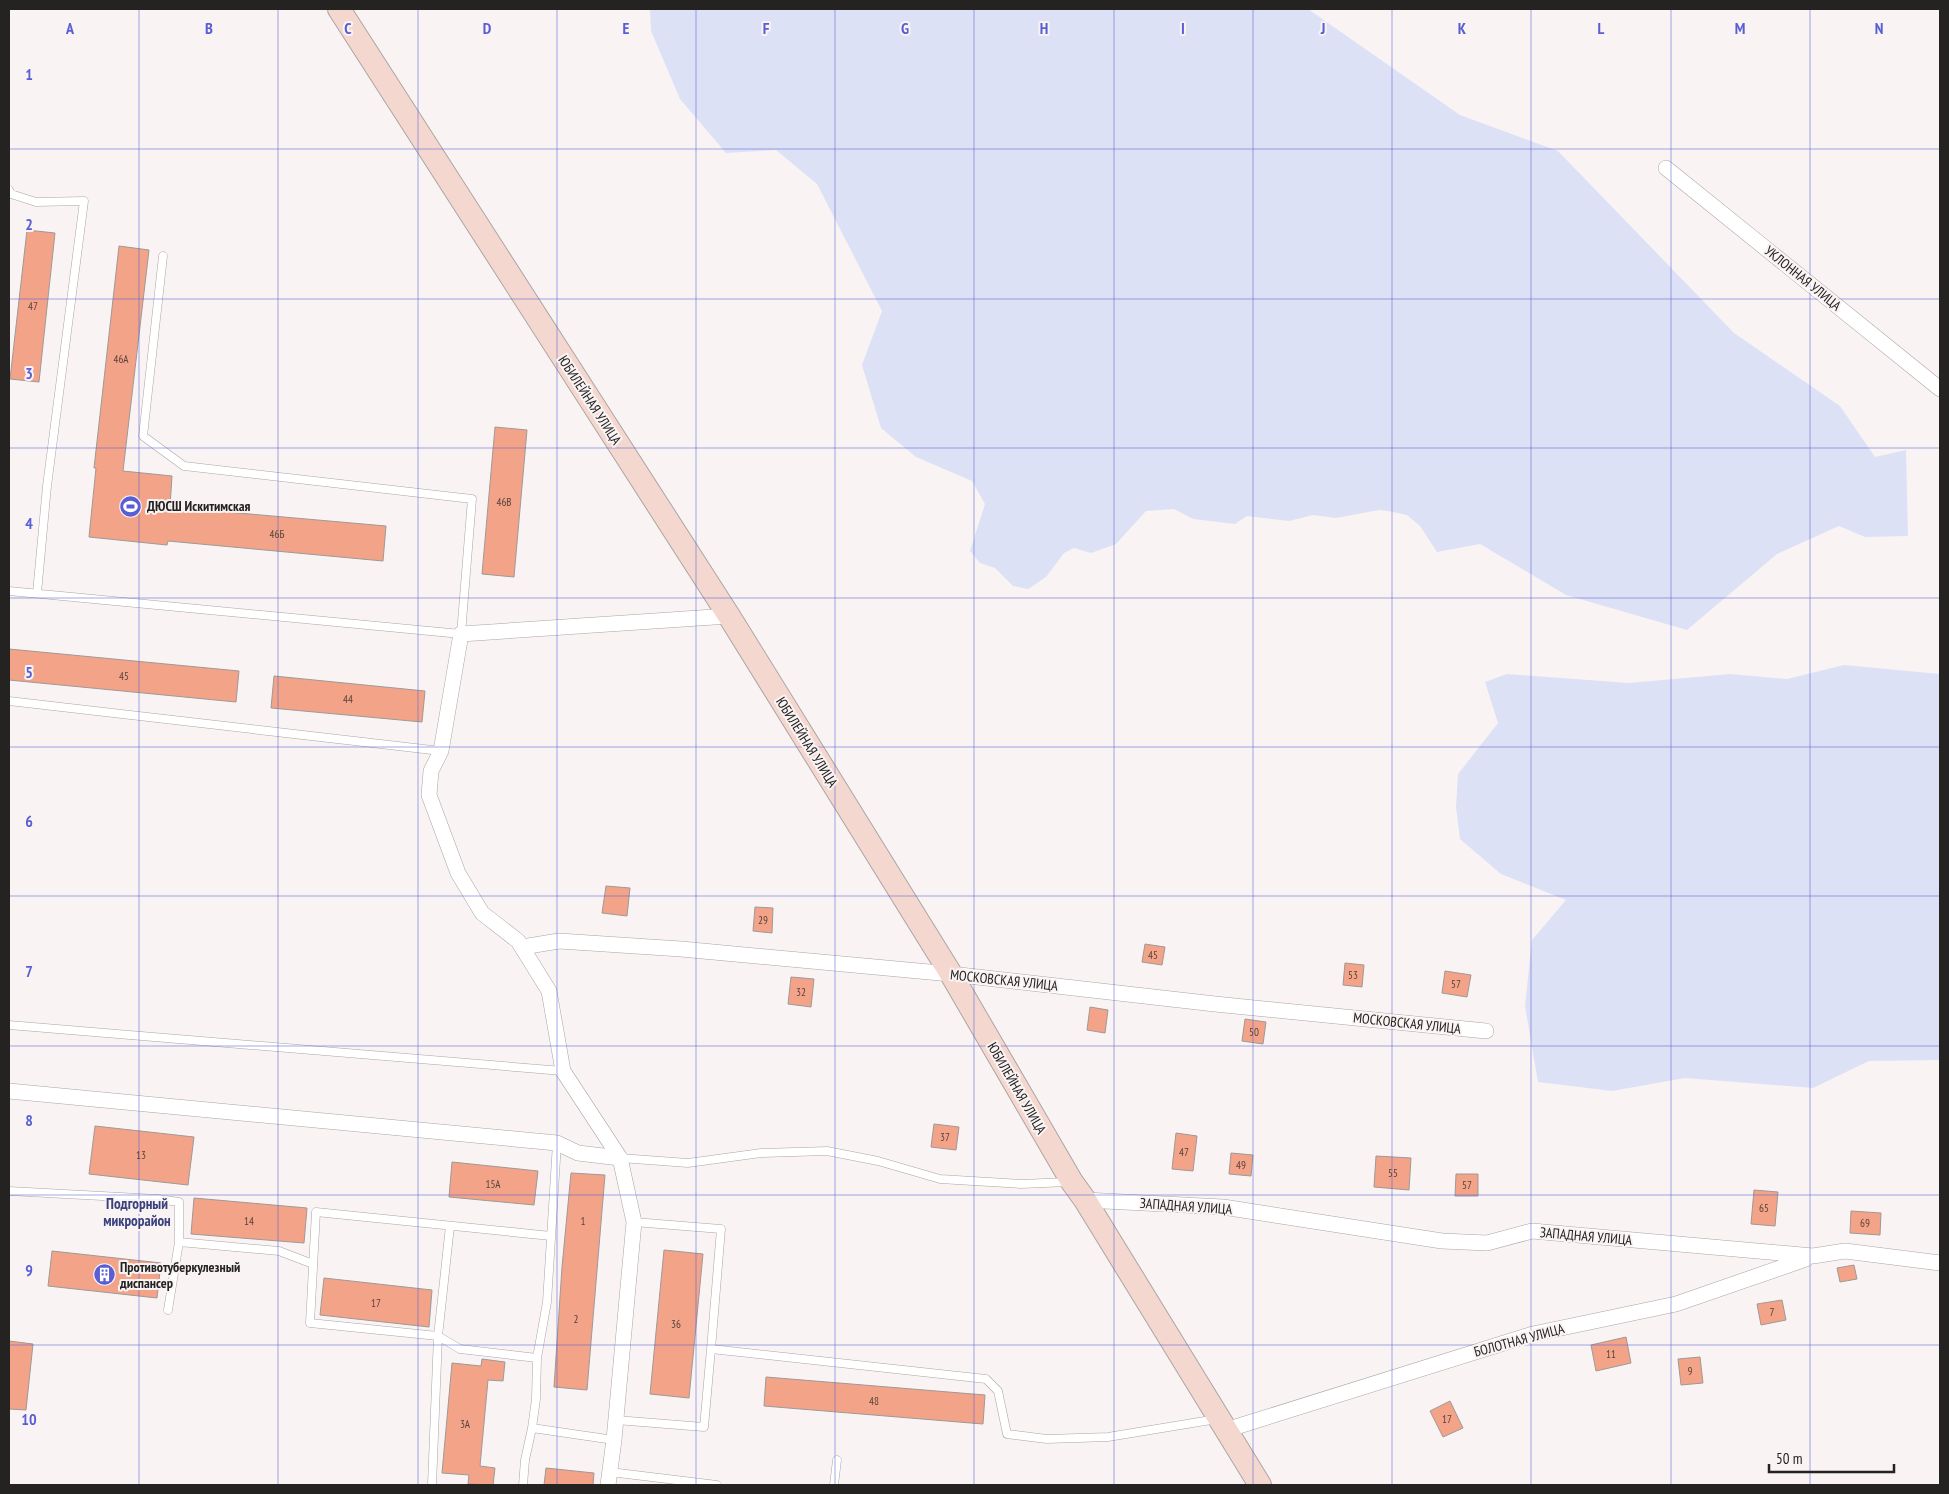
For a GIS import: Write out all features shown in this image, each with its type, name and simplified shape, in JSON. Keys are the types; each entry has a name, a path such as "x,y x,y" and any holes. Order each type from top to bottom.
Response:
{"main road":[{"name":"ЮБИЛЕЙНАЯ УЛИЦА","path":"339,9 728,616 951,974 1079,1191 1260,1485"}],"street":[{"name":"УКЛОННАЯ УЛИЦА","path":"1666,168 1940,389"},
{"path":"609,1479 634,1222 620,1158 564,1071 549,991 518,941 482,913 458,873 429,795 432,771 441,751 461,634 728,616"},
{"name":"МОСКОВСКАЯ УЛИЦА","path":"522,947 559,941 681,949 951,974 1486,1032"},
{"path":"9,1091 557,1143 578,1153 620,1158"},
{"name":"ЗАПАДНАЯ УЛИЦА","path":"1079,1191 1223,1207 1442,1241 1487,1243 1532,1231 1813,1256 1844,1251 1940,1262"},
{"name":"БОЛОТНАЯ УЛИЦА","path":"1222,1424 1533,1334 1676,1304 1813,1256"}],"lane":[{"path":"9,190 11,194 36,202 84,202 47,486 37,593"},
{"path":"9,591 461,634 472,498 184,466 143,436 163,256"},
{"path":"9,701 441,751"},
{"path":"9,1025 564,1071"},
{"path":"523,1485 524,1460 532,1428 536,1400 538,1358 547,1302 557,1143"},
{"path":"620,1158 688,1163 761,1153 827,1151 878,1161 940,1179 1021,1184 1079,1191"},
{"path":"9,1191 158,1199 179,1202 179,1242 168,1310"},
{"path":"538,1358 460,1349 438,1336 310,1323 316,1212 552,1236"},
{"path":"616,1420 704,1427 721,1229 634,1222"},
{"path":"432,1485 438,1336 450,1226"},
{"path":"179,1242 279,1251 313,1264"},
{"path":"711,1349 986,1379 998,1391 1008,1434 1046,1439 1108,1437 1222,1424"},
{"path":"532,1428 614,1440"},
{"path":"834,1485 837,1460"},
{"path":"609,1479 717,1485"}],"shaded area":[{"path":"650,9 1308,9 1460,115 1558,151 1734,333 1840,406 1875,457 1906,450 1908,536 1865,537 1839,526 1777,554 1687,630 1566,595 1480,544 1437,552 1420,526 1407,515 1379,510 1336,518 1313,515 1289,521 1247,516 1235,524 1193,519 1174,509 1146,511 1116,544 1091,553 1074,548 1064,553 1046,577 1028,589 1013,586 995,568 980,563 970,551 985,504 972,481 916,457 881,428 862,365 882,311 817,184 776,150 726,153 680,99 651,31"},
{"path":"1844,665 1940,674 1940,1060 1869,1061 1813,1088 1685,1078 1612,1091 1538,1082 1525,1006 1532,940 1566,900 1501,874 1460,839 1456,807 1458,774 1498,723 1485,682 1507,674 1629,683 1730,674 1787,679"}],"building":[{"path":"27,230 55,233 39,382 10,379"},
{"path":"119,246 149,250 123,471 172,476 170,507 386,526 383,561 168,541 167,545 89,537 96,468 94,468"},
{"path":"495,427 527,430 514,577 482,574"},
{"path":"9,649 239,671 236,702 9,680"},
{"path":"274,676 425,691 422,722 271,708"},
{"path":"606,886 630,888 627,916 602,913"},
{"path":"755,907 773,908 772,933 753,931"},
{"path":"1145,944 1165,947 1162,965 1142,962"},
{"path":"1345,963 1364,965 1362,987 1343,985"},
{"path":"1445,971 1471,975 1467,997 1442,993"},
{"path":"791,977 814,979 811,1007 788,1004"},
{"path":"1090,1007 1108,1010 1105,1033 1087,1030"},
{"path":"1245,1019 1266,1022 1263,1044 1242,1041"},
{"path":"934,1124 959,1127 956,1150 931,1147"},
{"path":"95,1126 194,1137 188,1185 89,1174"},
{"path":"1176,1133 1197,1136 1193,1171 1172,1169"},
{"path":"1231,1153 1253,1155 1251,1176 1229,1174"},
{"path":"1376,1156 1411,1158 1409,1190 1374,1187"},
{"path":"452,1162 538,1171 534,1205 449,1197"},
{"path":"571,1173 605,1175 587,1390 554,1387 562,1267"},
{"path":"1456,1174 1478,1174 1478,1196 1455,1196"},
{"path":"1754,1190 1778,1192 1775,1226 1751,1224"},
{"path":"194,1198 307,1208 304,1243 191,1234"},
{"path":"1851,1211 1881,1213 1880,1235 1850,1233"},
{"path":"664,1250 703,1254 689,1398 650,1394"},
{"name":"Противотуберкулезный диспансер","path":"52,1251 161,1263 157,1298 48,1286"},
{"path":"1854,1265 1857,1279 1840,1282 1837,1268"},
{"path":"324,1278 432,1290 429,1327 320,1315"},
{"path":"1782,1300 1786,1320 1761,1325 1757,1304"},
{"path":"1626,1337 1631,1363 1596,1371 1591,1345"},
{"path":"9,1341 33,1344 26,1410 9,1409"},
{"path":"1700,1357 1703,1383 1681,1385 1678,1359"},
{"path":"482,1359 505,1362 503,1381 488,1380 480,1466 495,1468 493,1485 468,1484 469,1475 442,1473 452,1363 481,1366"},
{"path":"766,1377 985,1395 983,1424 764,1406"},
{"path":"1450,1401 1463,1428 1443,1437 1430,1411"},
{"path":"546,1468 594,1473 593,1485 544,1485"}],"place":[{"name":"ДЮСШ Искитимская","path":"131,506"},
{"name":"Противотуберкулезный диспансер","path":"104,1275"}],"district":[{"name":"Подгорный микрорайон","path":"137,1212"}]}
